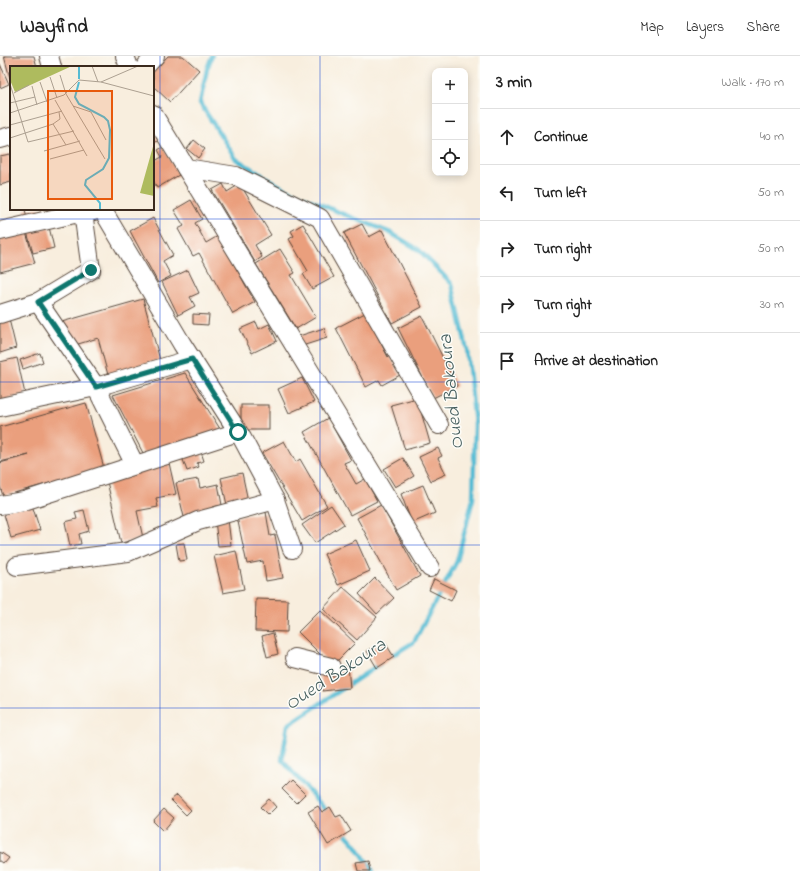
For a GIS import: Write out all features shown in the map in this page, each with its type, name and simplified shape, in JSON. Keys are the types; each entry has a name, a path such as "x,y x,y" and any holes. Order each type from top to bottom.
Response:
{"street":[{"path":"49,56 52,66"},
{"path":"126,56 129,66"},
{"path":"146,66 156,56"},
{"path":"154,116 430,568"},
{"path":"0,139 10,136"},
{"path":"186,168 236,176 320,218 439,425"},
{"path":"0,231 96,210"},
{"path":"104,210 192,359 238,432 275,500 292,549"},
{"path":"0,314 38,302 91,270 83,212"},
{"path":"38,302 96,387 135,465"},
{"path":"0,407 96,387 192,359"},
{"path":"0,505 24,500 238,432"},
{"path":"17,566 128,552 198,521 275,500"},
{"path":"295,658 330,667"}],"building":[{"path":"4,56 34,56 37,66 10,66 10,78"},
{"path":"168,56 183,56 199,70 170,102 154,87 154,71"},
{"path":"0,64 9,84 0,88"},
{"path":"154,132 158,141 154,143"},
{"path":"194,140 205,149 198,158 187,149"},
{"path":"163,147 179,175 157,188 154,182 154,161 162,157 158,150"},
{"path":"10,154 10,182 0,185 0,156"},
{"path":"223,184 227,192 240,184 271,235 255,245 262,257 255,262 212,190"},
{"path":"191,200 202,219 195,223 206,243 218,236 255,302 233,314 199,253 193,256 178,229 184,226 174,210"},
{"path":"25,210 48,210 49,213 27,219"},
{"path":"153,218 173,255 163,261 171,276 158,283 130,231"},
{"path":"303,224 334,277 312,289 303,274 308,271 289,239 294,236 291,231"},
{"path":"362,224 369,237 382,230 422,307 392,323 344,233"},
{"path":"49,227 54,248 33,253 27,232"},
{"path":"25,229 35,263 0,272 0,236"},
{"path":"280,249 295,273 291,275 316,317 296,329 256,264"},
{"path":"188,270 199,293 190,297 195,306 178,315 162,282"},
{"path":"143,299 160,360 108,375 98,338 65,348 58,323"},
{"path":"365,313 388,357 390,356 400,375 382,385 379,380 366,387 336,328"},
{"path":"193,314 209,315 208,325 193,324"},
{"path":"422,316 457,386 433,398 398,328"},
{"path":"9,319 16,348 0,353 0,321"},
{"path":"256,322 259,329 269,324 277,341 252,353 240,329"},
{"path":"324,328 327,338 302,346 299,336"},
{"path":"40,353 43,362 23,369 20,360"},
{"path":"17,358 25,394 0,402 0,362"},
{"path":"185,373 222,432 143,453 113,395"},
{"path":"302,378 314,402 289,413 278,389"},
{"path":"417,398 430,443 405,450 391,405"},
{"path":"86,403 104,468 3,496 0,486 0,463 29,455 0,462 0,427"},
{"path":"241,405 269,405 269,430 241,430"},
{"path":"328,418 351,460 344,463 356,484 365,479 377,501 350,515 304,432"},
{"path":"284,441 296,462 300,459 327,506 302,521 262,453"},
{"path":"438,448 442,456 438,458 446,474 431,481 419,457"},
{"path":"201,452 204,461 197,463 199,467 187,471 182,457"},
{"path":"403,458 414,476 395,487 384,469"},
{"path":"169,463 176,494 156,498 158,507 137,511 143,538 121,543 106,477"},
{"path":"242,473 248,501 227,505 221,478"},
{"path":"198,479 200,488 218,484 222,505 212,507 212,511 184,517 176,483"},
{"path":"423,485 435,513 412,523 401,494"},
{"path":"31,502 40,530 11,538 3,511"},
{"path":"331,505 344,524 315,543 302,525"},
{"path":"381,505 420,576 396,590 357,518"},
{"path":"84,510 89,531 79,534 81,544 70,546 65,522 77,519 75,512"},
{"path":"266,512 270,536 275,535 283,578 266,581 263,561 247,564 237,517"},
{"path":"228,519 231,545 218,546 215,520"},
{"path":"356,540 370,571 338,585 324,554"},
{"path":"184,543 187,560 179,561 176,544"},
{"path":"236,551 244,589 223,593 214,556"},
{"path":"375,578 394,598 377,614 359,594"},
{"path":"434,579 456,590 451,601 429,590"},
{"path":"343,587 377,617 357,640 323,609"},
{"path":"256,599 288,600 287,632 255,631"},
{"path":"320,610 355,643 332,666 298,632"},
{"path":"273,633 278,654 267,657 262,636"},
{"path":"384,641 394,657 377,668 367,651"},
{"path":"348,666 350,688 322,691 320,670"},
{"path":"291,780 305,794 296,803 282,789"},
{"path":"177,795 191,810 186,815 171,800"},
{"path":"269,799 276,807 268,815 260,807"},
{"path":"318,806 322,812 330,807 336,817 341,815 351,831 328,845 308,812"},
{"path":"164,809 174,818 163,831 153,821"},
{"path":"0,852 9,858 4,864 0,861"},
{"path":"368,861 370,871 358,871 356,863"}],"waterway":[{"name":"Oued Bakoura","path":"212,56 207,69 200,103 236,159 283,188 389,232 419,250 452,284 467,350 475,424 473,499 457,561 414,642 388,658"},
{"name":"Oued Bakoura","path":"329,814 282,760 288,725 380,664"},
{"name":"Oued Bakoura","path":"343,831 355,844 373,871"}],"route":[{"path":"91,270 38,302 96,387 192,359 238,432"}]}
